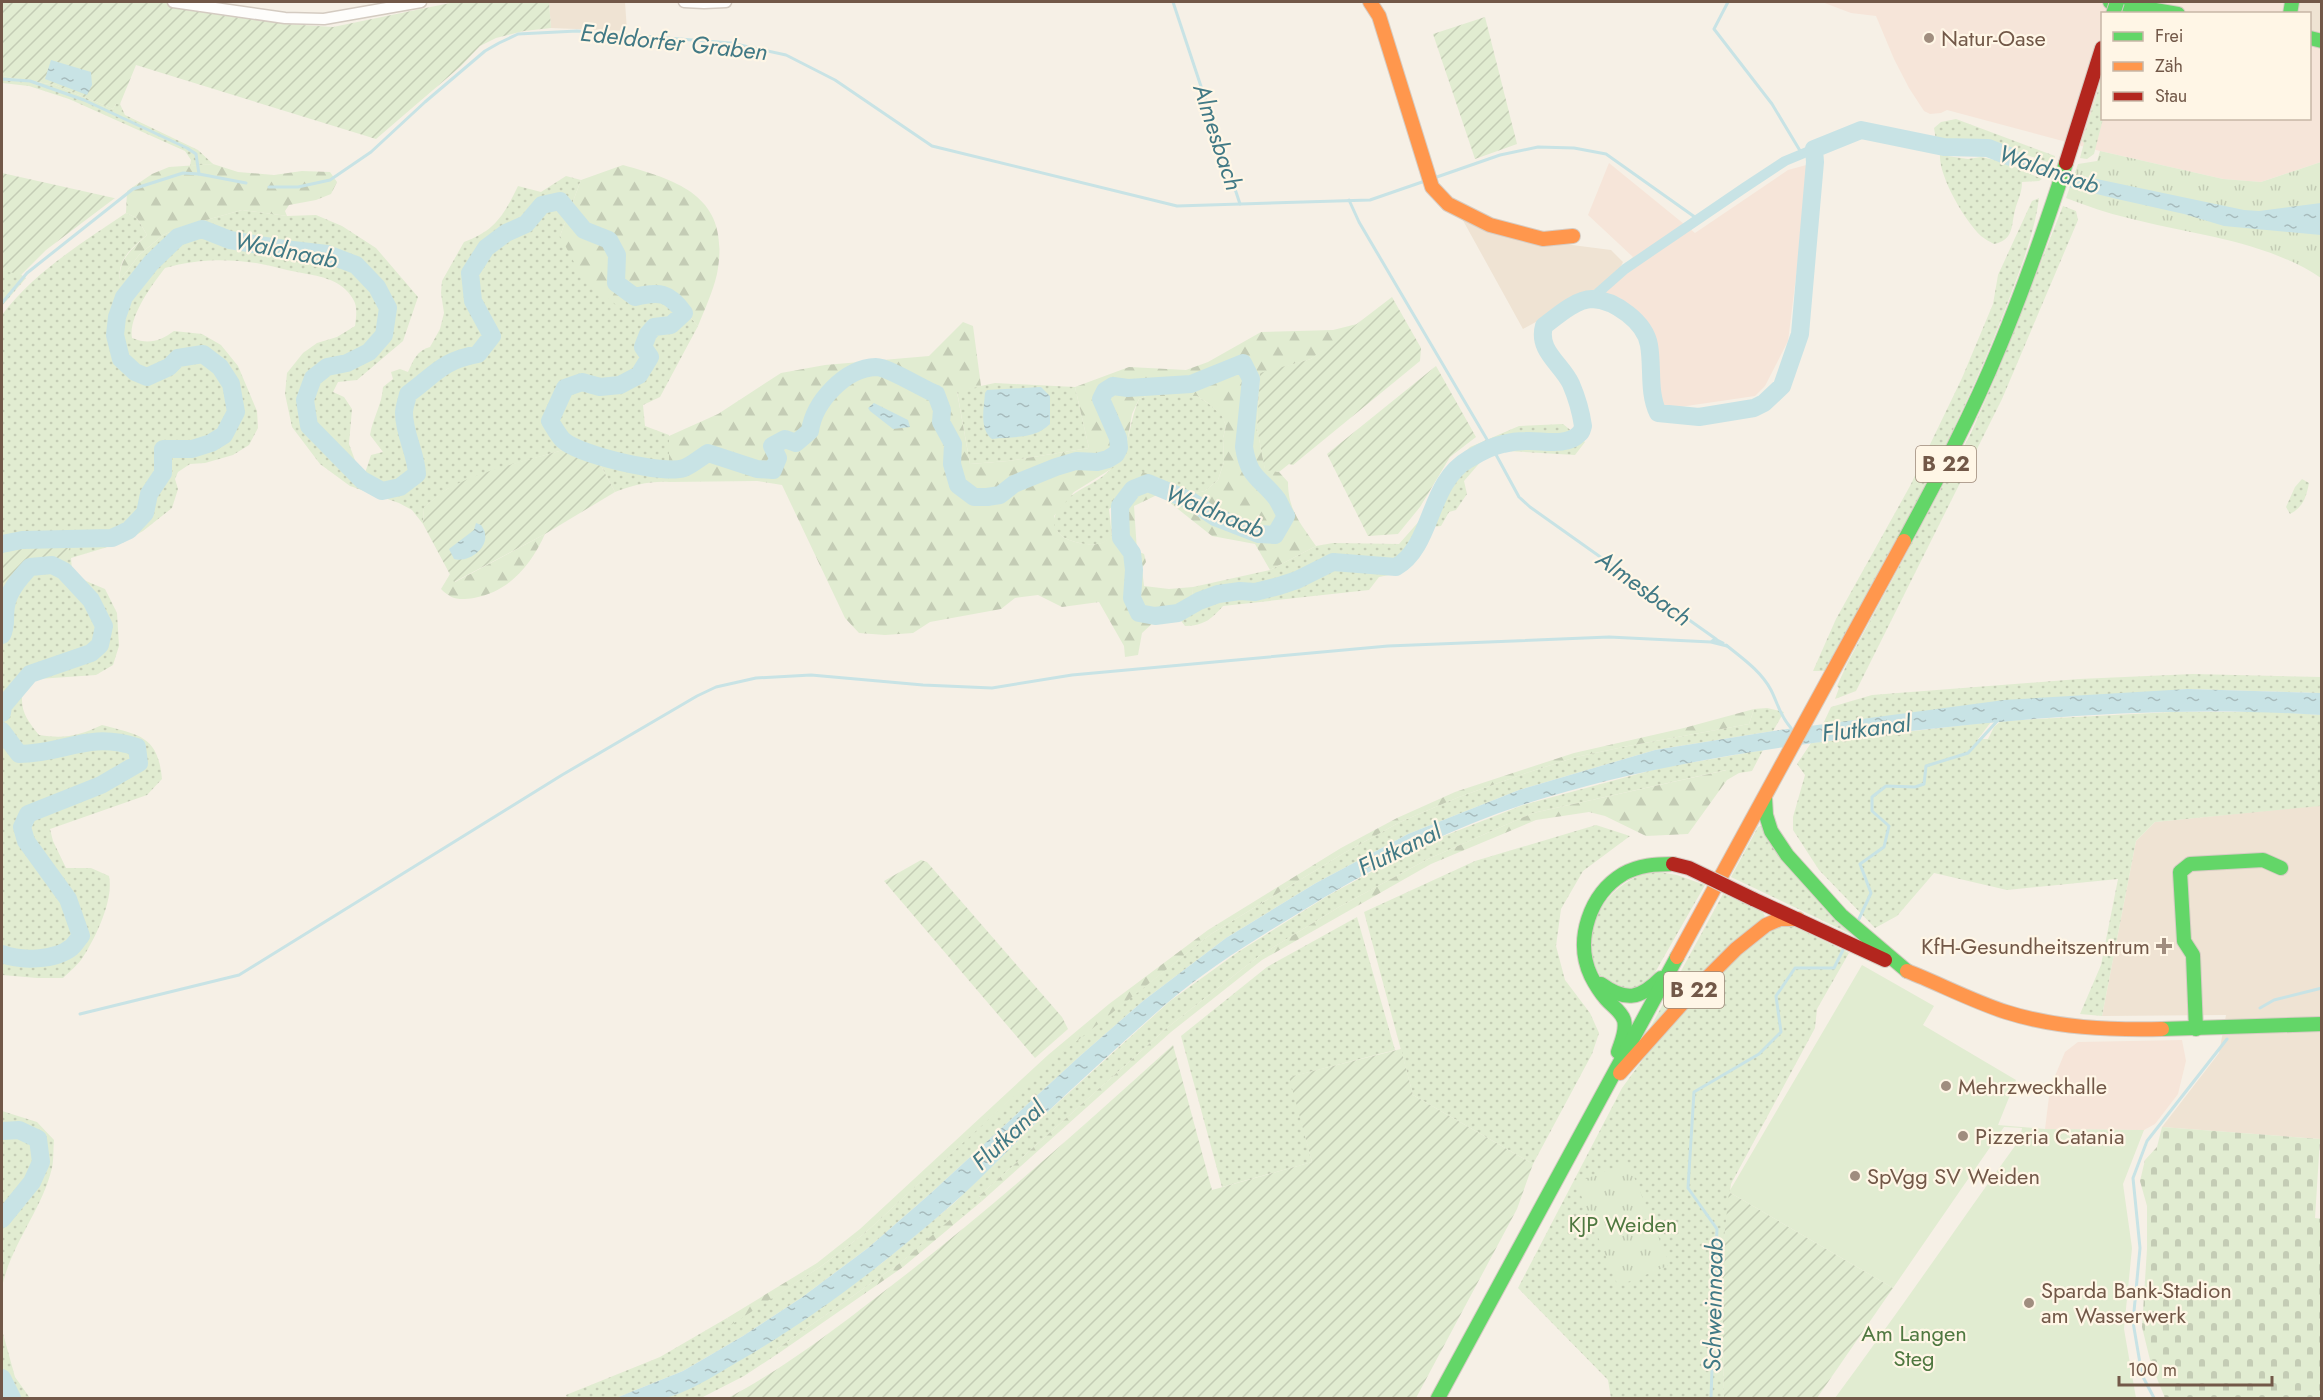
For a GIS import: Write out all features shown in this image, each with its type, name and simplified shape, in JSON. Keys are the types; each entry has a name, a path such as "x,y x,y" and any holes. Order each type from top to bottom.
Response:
{"main road":[{"path":"1370,2 1379,16 1429,181 1448,204 1490,225 1543,239 1573,236"},
{"path":"2110,2 2167,12"},
{"name":"B 22","path":"1438,1398 1945,465 1998,349 2049,217 2101,54"},
{"path":"1765,798 1766,815 1771,831 1787,855 1814,887 1876,951"},
{"path":"2196,1029 2193,955 2184,941 2180,872 2190,864 2263,860 2281,868"},
{"path":"1606,1086 1625,1028 1622,1016 1606,999 1591,976 1586,960 1585,926 1600,894 1609,884 1640,867 1673,864 1689,868 1798,919 1876,951 1907,971 2006,1012 2067,1026 2116,1030 2322,1024"},
{"name":"B 22","path":"1606,1086 1634,1060 1688,997 1736,949 1766,925 1780,919 1798,919"},
{"path":"1591,976 1612,993 1637,997 1650,990 1679,956"}],"street":[{"path":"173,2 285,18 324,18 421,2"},
{"path":"684,2 726,2"}],"shaded area":[{"path":"549,2 625,2 627,31 551,28"},
{"path":"1822,2 2284,2 2282,12 2101,12 2101,120 2311,120 2311,44 2321,47 2321,162 2261,182 2223,179 2100,151 1947,110 1930,114 1924,111 1909,88 1876,16 1851,13"},
{"path":"2297,2 2321,2 2321,47 2311,45 2311,12 2296,12"},
{"path":"1609,163 1695,233 1788,170 1810,164 1788,341 1765,386 1755,396 1666,409 1661,405 1654,340 1643,320 1620,298 1597,291 1633,257 1588,215"},
{"path":"1460,215 1541,241 1611,250 1623,262 1620,268 1601,286 1523,329"},
{"path":"2321,805 2322,1105 2320,1139 2162,1127 2219,1053 2226,1015 2102,1016 2136,841 2155,822"},
{"path":"2182,1040 2186,1061 2178,1094 2155,1124 2144,1130 2045,1129 2050,1088 2065,1052 2078,1042"}],"green space":[{"path":"2,2 211,2 211,11 286,24 333,27 455,2 549,2 551,28 524,31 496,38 480,46 461,66 376,139 136,65 120,104 116,104 113,109 55,85 2,76"},
{"path":"1485,17 1517,144 1475,159 1433,34"},
{"path":"2,76 55,85 113,109 116,104 120,104 125,115 198,150 213,164 190,166 191,160 185,151 69,99 29,86 2,83"},
{"path":"2101,81 2103,120 2094,154 2087,159 2080,158 2084,143 2082,141"},
{"path":"1956,119 2055,156 2053,164 1983,140 1966,142 1936,140 1934,128 1941,122"},
{"path":"2100,151 2223,179 2261,182 2321,162 2321,278 2299,265 2252,247 2120,216 2066,198 2078,164 2097,161"},
{"path":"1940,155 1968,159 1981,157 2004,162 2042,179 2022,182 2010,232 2005,239 1994,244 1975,229 1948,186"},
{"path":"213,164 238,172 274,175 302,171 330,172 337,182 331,194 316,200 289,205 285,211 287,216 242,210 181,227 163,235 139,255 120,280 124,260 147,235 137,218 126,213 127,191 152,174 169,167"},
{"path":"623,165 645,171 683,187 698,198 709,211 717,228 719,248 717,274 698,326 665,288 648,281 619,307 583,279 560,236 581,180"},
{"path":"2,173 115,198 46,250 21,275 2,270"},
{"path":"566,176 581,180 560,236 665,288 698,326 660,397 643,405 645,426 669,435 669,482 642,484 615,492 600,464 563,450 514,464 447,489 424,507 423,524 412,510 399,503 350,486 320,464 292,427 285,394 287,373 303,353 317,343 337,337 355,326 355,302 342,286 312,275 261,264 225,260 201,261 165,268 154,283 137,311 132,338 154,341 174,331 202,334 221,345 238,366 257,411 258,428 249,445 233,455 205,463 190,464 178,472 175,479 178,489 172,508 143,531 124,542 71,558 72,570 86,581 105,589 117,613 119,646 113,665 96,675 38,679 23,690 22,703 25,714 39,735 71,736 102,725 137,735 151,746 156,754 162,779 147,795 50,829 66,868 91,868 109,876 109,896 103,918 83,957 63,978 2,975 2,315 44,272 126,213 137,218 147,235 124,260 120,280 139,255 163,235 181,227 242,210 287,216 316,215 342,226 376,248 418,297 403,341 357,380 338,382 333,392 344,397 352,409 349,444 356,463 365,473 371,455 383,452 370,435 383,387 393,379 391,372 400,369 408,372 419,353 430,347 440,329 444,313 442,281 464,242 484,233 497,221 518,186 541,192"},
{"path":"2039,198 2030,240 2021,267 1967,401 1826,671 1813,671 1836,619 1910,486 1962,378 1993,304 1998,275 2032,201"},
{"path":"2063,206 2076,211 2078,220 2002,399 1856,691 1835,699 1839,688 1837,686 1848,662 1971,433"},
{"path":"2,270 17,272 26,278 2,306"},
{"path":"1392,297 1421,348 1420,361 1293,465 1289,464 1279,472 1265,470 1257,428 1260,373 1311,359"},
{"path":"963,322 973,326 981,386 957,392 970,464 1008,461 1089,448 1075,387 1129,367 1186,370 1208,362 1261,332 1333,330 1361,323 1311,359 1260,374 1257,428 1265,469 1279,472 1288,482 1293,509 1316,546 1270,570 1255,544 1212,536 1159,494 1134,506 1137,551 1144,554 1146,562 1142,568 1144,586 1169,589 1193,587 1192,611 1154,622 1142,633 1138,655 1125,657 1124,646 1099,602 1062,607 1038,595 1015,598 1001,609 930,622 913,633 885,635 859,633 845,618 782,485 757,481 669,482 669,436 718,414 781,373 825,365 929,356","holes":["1146,396 1197,396 1222,416 1226,426 1223,438 1224,462 1218,480 1205,491 1191,494 1141,471 1123,484 1114,498 1111,514 1112,535 1108,539 1091,545 1073,541 1061,535 1054,526 1054,516 1074,492 1116,466 1126,449 1132,414 1139,399"]},
{"path":"1436,366 1476,437 1450,457 1420,507 1398,534 1368,536 1327,454"},
{"path":"995,383 1075,387 1089,448 1008,461 970,464 957,391"},
{"path":"1146,396 1197,396 1222,415 1226,426 1223,438 1224,462 1218,480 1205,491 1191,494 1156,478 1109,509 1112,536 1108,540 1091,545 1065,538 1053,526 1059,508 1072,495 1096,481 1113,467 1124,449 1139,399"},
{"path":"1563,424 1585,442 1575,455 1507,451 1483,459 1464,481 1467,494 1456,510 1449,512 1441,526 1432,527 1404,572 1379,577 1369,590 1223,606 1207,621 1191,626 1185,626 1179,618 1182,613 1192,611 1193,587 1270,570 1316,546 1333,543 1399,544 1421,519 1439,477 1470,447 1519,426"},
{"path":"563,450 579,454 600,464 615,492 545,534 454,582 423,524 424,507 447,489 473,477"},
{"path":"2302,479 2309,483 2305,498 2301,505 2290,514 2286,507 2295,487"},
{"path":"545,534 526,566 498,590 487,595 460,599 452,597 441,589 450,574 455,582"},
{"path":"56,545 70,547 64,561 43,558 26,563 11,579 2,598 2,552 9,549"},
{"path":"2193,674 2321,677 2321,693 2188,689 1823,724 1831,707 1872,695 2079,679"},
{"path":"1767,708 1784,712 1773,731 1655,750 1519,790 1408,834 1316,883 1226,938 1143,1001 868,1248 801,1298 743,1336 683,1371 616,1398 567,1398 566,1395 660,1357 727,1318 731,1324 820,1267 865,1233 1053,1059 1211,934 1344,853 1400,822 1459,797 1526,773 1576,757 1749,724 1754,709"},
{"path":"1754,709 1749,724 1576,757 1526,773 1459,797 1400,822 1344,853 1211,934 1053,1060 865,1233 820,1267 731,1325 727,1318 817,1263 860,1229 1048,1055 1109,1004 1208,930 1341,848 1397,818 1455,792 1574,753 1684,728"},
{"path":"2172,712 2281,712 2321,715 2321,809 2320,806 2155,822 2136,841 2102,1016 2080,1014 2101,965 2118,879 2007,890 1934,873 1897,916 1875,928 1819,870 1793,830 1793,817 1805,775 1797,764 1811,743 1991,722 1978,739 1988,739 1994,727 2001,721"},
{"path":"1763,750 1752,771 1739,773 1727,780 1726,770 1533,813 1428,859 1339,907 1259,956 1168,1027 979,1196 982,1201 964,1216 959,1213 900,1263 777,1349 779,1353 744,1376 701,1398 664,1398 697,1384 761,1348 882,1263 953,1204 1041,1118 1170,1001 1238,952 1329,895 1421,845 1523,805 1660,768"},
{"path":"1727,770 1727,780 1688,834 1646,836 1605,816 1589,812 1536,820 1431,864 1262,960 1171,1032 982,1201 979,1196 1168,1027 1259,956 1339,907 1428,859 1533,813"},
{"path":"1596,825 1630,836 1583,871 1561,909 1556,946 1565,980 1590,1013 1599,1033 1592,1054 1533,1164 1413,1095 1364,912 1475,861"},
{"path":"1763,825 1855,936 1731,877 1758,827"},
{"path":"921,860 927,862 1062,1017 1068,1029 1035,1058 884,881"},
{"path":"1653,871 1677,875 1705,885 1653,976 1641,986 1629,991 1603,980 1598,972 1594,964 1591,943 1593,929 1597,915 1614,892 1625,883"},
{"path":"1723,894 1762,911 1765,916 1644,1039"},
{"path":"1357,917 1395,1050 1290,1077 1312,1162 1222,1187 1181,1036 1267,967"},
{"path":"1782,924 1796,927 1849,953 1817,1009 1815,1028 1731,1184 1722,1257 1724,1398 1611,1398 1608,1380 1518,1288 1622,1088 1660,1036 1755,940"},
{"name":"SpVgg SV Weiden","path":"1862,965 1934,1006 1923,1025 2016,1080 1998,1125 2045,1129 2144,1130 2123,1184 2132,1248 2124,1329 2136,1398 1835,1398 2020,1139 2022,1128 2004,1127 1893,1288 1729,1192"},
{"path":"1173,1045 1212,1190 1312,1162 1289,1077 1401,1049 1413,1095 1533,1164 1517,1209 1416,1398 728,1398 767,1375 842,1324 954,1236 1028,1174"},
{"path":"2,1111 37,1122 54,1140 53,1165 47,1183 12,1256 2,1287"},
{"path":"2162,1127 2320,1139 2315,1218 2322,1219 2321,1398 2165,1398 2151,1364 2142,1327 2147,1206 2140,1181 2145,1160 2157,1147"},
{"name":"KJP Weiden","path":"1628,1162 1670,1265 1618,1286 1576,1183"},
{"path":"1729,1192 1893,1288 1817,1398 1724,1398 1722,1257"},
{"path":"959,1212 964,1216 903,1267 779,1353 777,1349 900,1263"},
{"path":"2,1330 15,1377 30,1398 2,1398"}],"water":[{"path":"51,60 91,72 92,85 87,95 45,79"},
{"path":"1988,148 2073,174 2244,210 2259,211 2321,203 2321,235 2224,226 2184,214 2068,187"},
{"path":"1041,387 1050,396 1050,424 1030,435 992,439 988,435 983,418 987,390"},
{"path":"874,403 908,420 910,427 893,429 870,411 868,408"},
{"path":"476,523 481,525 485,532 485,540 480,550 471,557 454,559 449,549 474,530"},
{"name":"Flutkanal","path":"2188,689 2321,693 2321,715 2221,711 2070,716 1820,742 1721,757 1622,777 1525,804 1448,834 1398,857 1325,897 1243,948 1184,989 1070,1091 949,1207 874,1269 796,1326 713,1376 673,1396 658,1399 616,1398 683,1371 743,1336 801,1298 868,1248 1143,1001 1226,938 1316,883 1408,834 1519,790 1655,750 1773,731 2004,700"}],"waterway":[{"name":"Almesbach","path":"1173,2 1240,204"},
{"path":"1728,2 1714,29 1772,104 1802,154"},
{"name":"Edeldorfer Graben","path":"269,187 298,187 330,180 371,152 425,102 485,51 499,43 518,34 577,31 731,43 786,55 835,80 932,146 1177,206 1370,200 1425,181"},
{"path":"2,79 30,81 84,100 187,148 196,154 199,174"},
{"name":"Waldnaab","path":"2,544 22,540 112,538 129,530 145,513 149,494 163,473 163,449 192,449 211,443 224,435 236,412 231,384 220,367 203,354 178,358 169,367 147,377 135,372 121,359 115,335 117,317 124,297 151,263 178,237 202,229 230,240 327,254 356,265 377,287 388,308 384,335 369,352 347,363 327,367 313,378 305,400 309,426 362,480 382,491 400,487 417,474 405,421 404,411 408,394 447,364 478,354 492,336 473,301 470,273 486,248 506,233 526,224 542,205 560,201 584,230 609,240 617,255 616,283 635,297 651,294 668,297 684,313 671,325 654,327 648,334 643,347 650,357 639,375 620,385 600,387 582,382 565,388 550,421 561,438 572,446 622,462 659,469 684,468 708,453 757,469 773,470 778,458 772,446 785,439 796,443 810,431 818,409 833,388 853,373 876,367 936,394 942,410 941,422 953,444 952,464 958,485 974,497 1000,495 1014,484 1056,467 1076,461 1097,462 1116,454 1119,448 1118,438 1101,399 1105,391 1113,386 1128,388 1191,384 1243,363 1251,379 1244,447 1246,458 1252,472 1277,499 1286,516 1275,535 1259,534 1215,517 1191,501 1148,483 1133,489 1120,506 1121,538 1132,553 1134,570 1132,598 1139,613 1155,616 1178,613 1199,601 1218,594 1240,591 1255,592 1279,586 1297,580 1333,562 1396,567 1408,557 1417,544 1446,483 1456,469 1469,459 1490,448 1508,443 1561,442 1574,438 1581,432 1583,426 1578,405 1567,377 1547,350 1543,335 1544,326 1579,302 1592,299 1610,303 1628,314 1642,328 1649,345 1652,388 1658,413 1699,417 1754,408 1764,403 1782,386 1800,334 1815,162 1814,149 1861,130 1944,147 1988,148 2011,157"},
{"name":"Almesbach","path":"1434,178 1500,155 1538,147 1574,148 1606,154 1699,220"},
{"name":"Almesbach","path":"1591,299 1625,269 1744,188 1785,161 1814,149"},
{"name":"Edeldorfer Graben","path":"2,303 27,273 133,189 183,173 246,183"},
{"name":"Almesbach","path":"1349,200 1359,222 1492,448"},
{"name":"Almesbach","path":"1494,451 1519,497 1530,507 1716,639"},
{"name":"Waldnaab","path":"2,635 7,600 15,585 30,567 52,565 64,571 91,600 104,626 100,645 91,653 30,674 3,706 2,713"},
{"path":"80,1014 239,975 562,775 697,696 716,687 756,678 811,675 923,685 992,688 1072,675 1388,646 1609,637 1711,642 1715,639 1723,643 1711,642 1727,646"},
{"name":"Almesbach","path":"1726,645 1762,677 1791,728"},
{"name":"Schweinnaab","path":"1858,921 1871,893 1860,864 1884,847 1889,826 1872,811 1872,797 1886,786 1915,787 1924,784 1926,766 1968,753 1999,719"},
{"name":"Waldnaab","path":"2,731 19,754 104,741 137,747 139,763 101,785 28,814 22,827 26,841 68,899 81,936 72,947 56,955 28,959 2,954"},
{"name":"Schweinnaab","path":"1711,1398 1717,1229 1688,1188 1694,1092 1759,1054 1781,1032 1776,996 1795,968 1834,968 1845,946"},
{"path":"2260,1008 2274,1000 2322,988"},
{"path":"2154,1398 2142,1375 2133,1322 2140,1248 2133,1178 2147,1141 2227,1039"},
{"name":"Waldnaab","path":"2,1131 19,1130 38,1139 41,1162 32,1182 2,1219"},
{"name":"Waldnaab","path":"2,1378 12,1398"}],"traffic: fast":[{"path":"2110,2 2167,12"},
{"path":"2114,12 2117,2"},
{"path":"2290,12 2292,2"},
{"path":"2311,38 2322,41"},
{"path":"1904,541 1989,373 2043,233 2066,163"},
{"path":"1765,798 1766,815 1771,831 1787,855 1841,915 1907,971"},
{"path":"2196,1029 2193,955 2184,941 2180,872 2190,864 2263,860 2281,868"},
{"path":"1618,1052 1625,1024 1619,1011 1602,994 1586,962 1584,948 1588,919 1602,893 1623,874 1648,866 1673,864"},
{"path":"1438,1398 1677,957"},
{"path":"1601,984 1618,994 1632,996 1646,990 1661,978"},
{"path":"2162,1029 2322,1024"}],"traffic: slow":[{"path":"1370,2 1379,16 1432,187 1448,204 1490,225 1543,239 1573,236"},
{"path":"1677,957 1904,541"},
{"path":"1620,1073 1688,997 1736,949 1766,925 1780,919 1798,919"},
{"path":"1907,971 1981,1003 2044,1022 2083,1027 2162,1029"}],"traffic: jam":[{"path":"2066,163 2101,51"},
{"path":"1673,864 1689,868 1753,899"},
{"path":"1753,899 1885,960"}],"place":[{"name":"Natur-Oase","path":"1929,38"},
{"name":"KfH-Gesundheitszentrum","path":"2164,946"},
{"name":"Mehrzweckhalle","path":"1946,1086"},
{"name":"Pizzeria Catania","path":"1963,1136"},
{"name":"SpVgg SV Weiden","path":"1855,1176"},
{"name":"Sparda Bank-Stadion am Wasserwerk","path":"2029,1303"}],"park label":[{"name":"Am Langen Steg","path":"1914,1346"}]}
